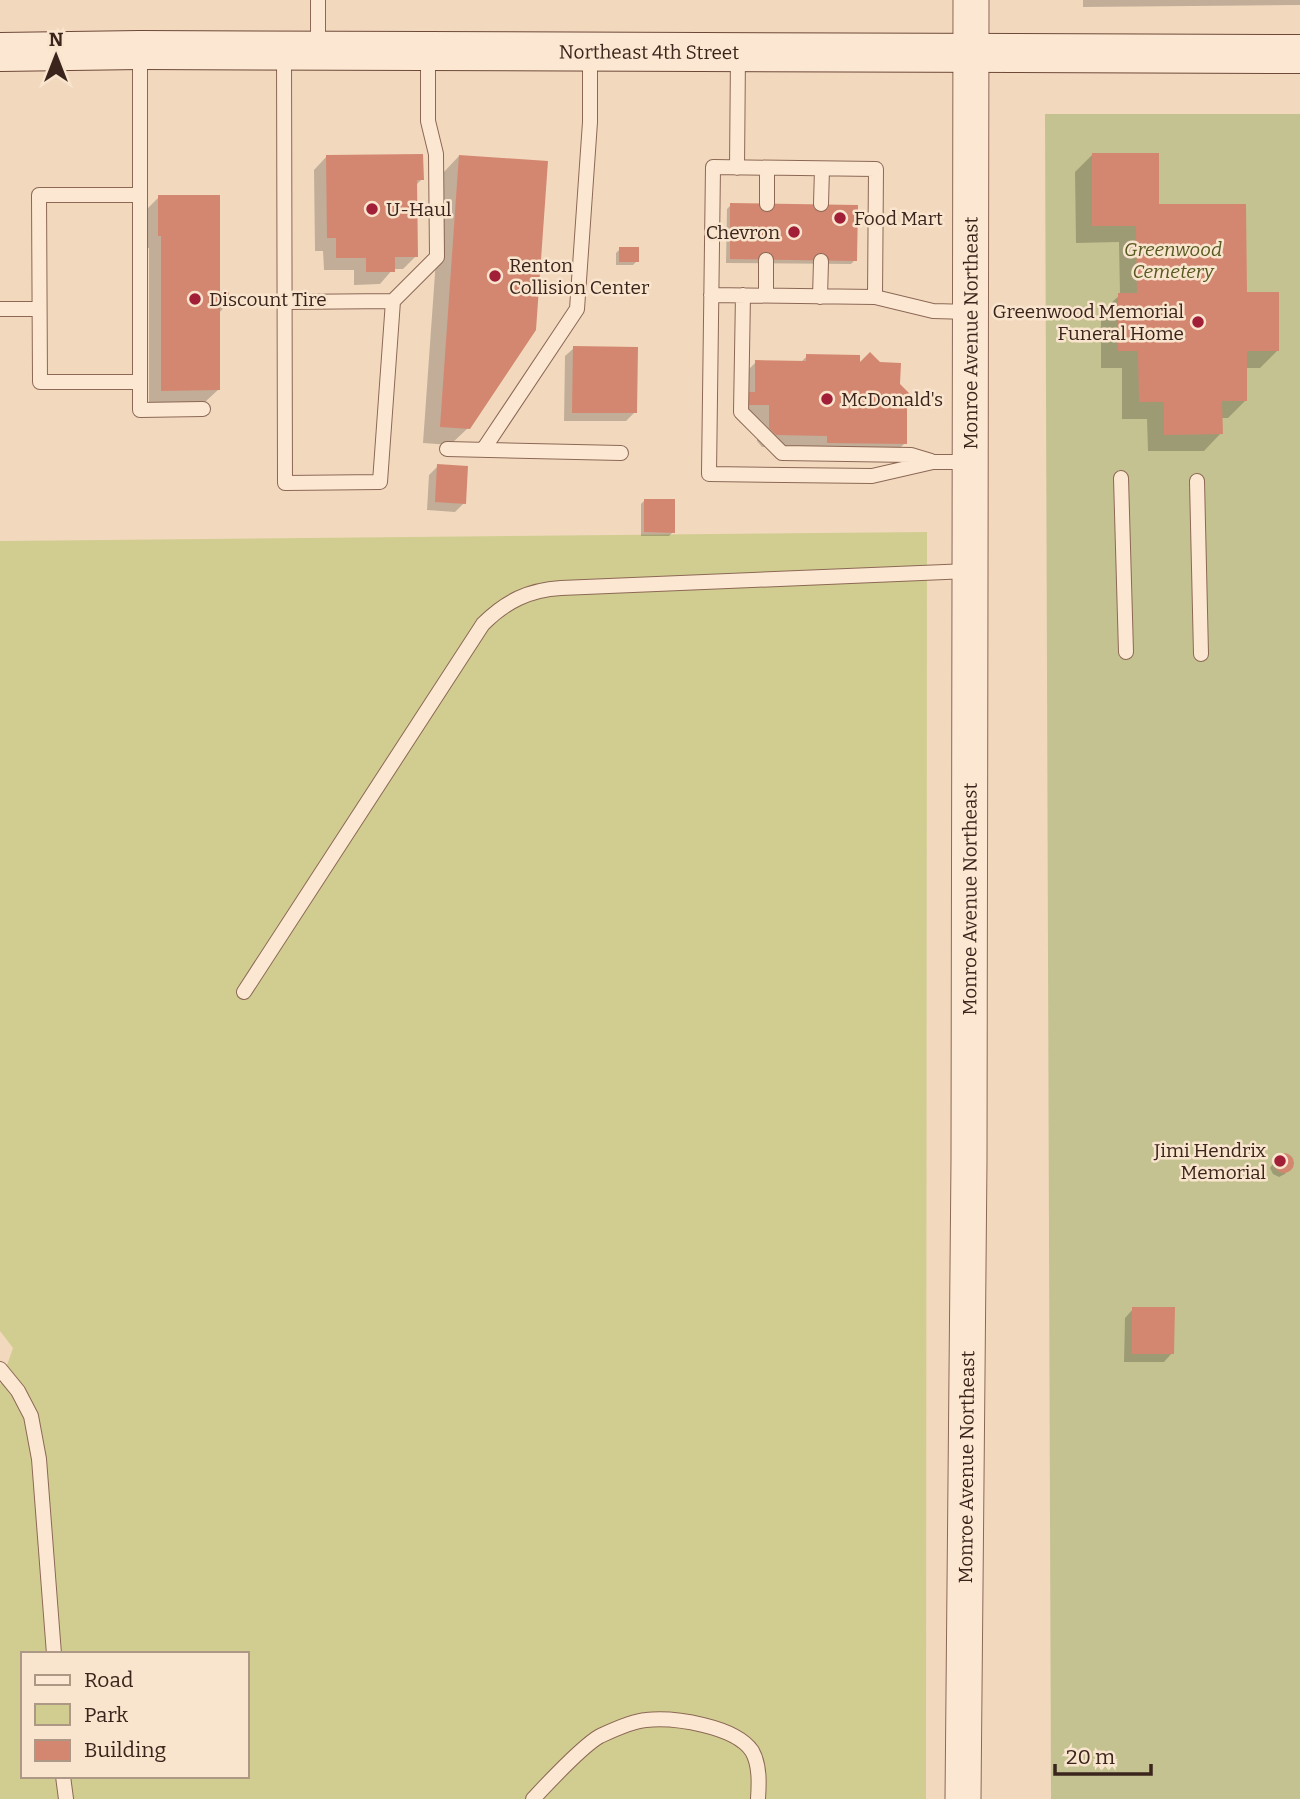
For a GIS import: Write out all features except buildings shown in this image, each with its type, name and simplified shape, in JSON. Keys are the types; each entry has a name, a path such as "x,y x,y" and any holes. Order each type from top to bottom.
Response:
{"main road":[{"name":"Northeast 4th Street","path":"0,52 139,50 1300,54"}],"street":[{"name":"Monroe Avenue Northeast","path":"963,1799 969,1161 971,0"}],"lane":[{"path":"318,0 301,51 285,302 285,483 380,482 393,301 438,257 436,154 428,121 428,51"},
{"path":"139,50 140,410 203,409"},
{"path":"483,450 577,309 590,122 590,51"},
{"path":"737,167 738,51"},
{"path":"875,297 876,169 713,167 709,474 872,476 933,461 971,462"},
{"path":"767,168 767,204"},
{"path":"821,204 822,169"},
{"path":"139,195 39,195 39,309 40,382 140,382"},
{"path":"766,260 766,295"},
{"path":"820,296 821,261"},
{"path":"711,295 875,297 933,311 972,312"},
{"path":"743,295 741,412 782,453 911,454 933,461"},
{"path":"285,302 393,301"},
{"path":"0,309 39,309"},
{"path":"447,449 621,453"},
{"path":"1121,478 1126,652"},
{"path":"1197,481 1201,654"},
{"path":"244,992 483,624 498,609 516,598 530,592 561,588 971,571"},
{"path":"0,1369 18,1391 31,1416 39,1460 54,1652"},
{"path":"533,1799 598,1737 644,1720 690,1721 728,1732 751,1751 760,1779 758,1799"},
{"path":"63,1778 66,1799"}],"green space":[{"name":"Greenwood Cemetery","path":"1045,114 1300,114 1300,1799 1051,1799"},
{"path":"927,532 926,1799 0,1799 0,1385 13,1348 0,1331 0,541"}],"place":[{"name":"U-Haul","path":"372,209"},
{"name":"Food Mart","path":"840,218"},
{"name":"Chevron","path":"794,232"},
{"name":"Renton Collision Center","path":"495,276"},
{"name":"Discount Tire","path":"195,299"},
{"name":"Greenwood Memorial Funeral Home","path":"1198,322"},
{"name":"McDonald's","path":"827,399"},
{"name":"Jimi Hendrix Memorial","path":"1280,1161"}]}
